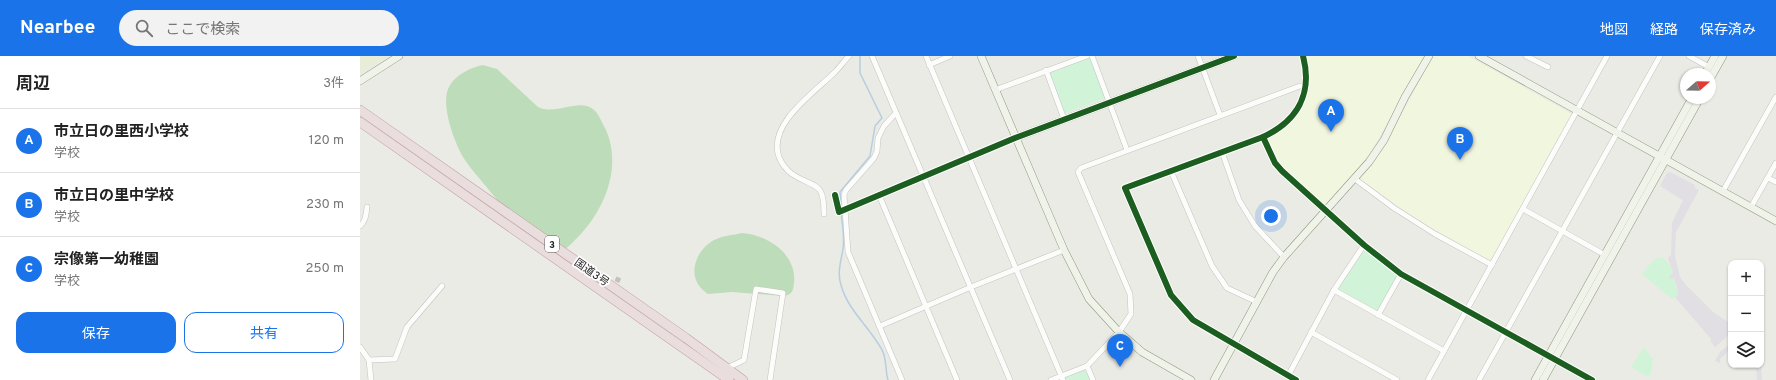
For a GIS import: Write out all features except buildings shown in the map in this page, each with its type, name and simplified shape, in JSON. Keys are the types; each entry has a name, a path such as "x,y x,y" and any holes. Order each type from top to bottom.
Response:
{"highway":[{"name":"国道3号","path":"360,110 743,380"},
{"name":"国道3号","path":"360,122 729,380"}],"street":[{"path":"360,81 399,56"},
{"path":"824,214 824,199 819,187 785,169 778,153 778,138 784,124 810,95 836,71 849,56"},
{"path":"872,56 924,175 1010,380"},
{"path":"926,56 1062,378"},
{"path":"929,64 950,56"},
{"path":"981,56 1064,250 1089,299 1102,315 1142,352 1191,380"},
{"path":"995,90 1087,56"},
{"path":"1092,56 1127,150"},
{"path":"1198,56 1220,115"},
{"path":"835,195 839,212 1015,138 1234,56"},
{"path":"1296,380 1193,320 1171,295 1125,188 1276,131 1294,116 1304,94 1306,68 1303,56"},
{"path":"1214,380 1274,272 1284,257 1356,179 1384,140 1405,97 1429,56"},
{"path":"1479,56 1776,221"},
{"path":"1526,56 1548,67"},
{"path":"1428,380 1607,56"},
{"path":"1480,380 1660,56"},
{"path":"1689,56 1709,67 1715,56"},
{"path":"1716,69 1723,56"},
{"path":"1046,70 1064,119"},
{"path":"1051,380 1062,378 1087,366 1119,332 1131,314 1130,294 1078,172 1081,168 1220,115 1300,86 1305,86"},
{"path":"1723,191 1776,97"},
{"path":"1543,380 1552,357 1605,255 1689,104"},
{"path":"1535,380 1552,357 1697,104"},
{"path":"896,113 884,126 878,138 877,151 874,158 846,190 844,195 848,252 902,380"},
{"path":"1263,137 1276,163 1282,171 1364,245 1401,274 1592,380"},
{"path":"1222,152 1239,200 1254,226 1284,257"},
{"path":"1751,207 1776,163"},
{"path":"1171,171 1212,266 1228,288 1257,302"},
{"path":"1768,178 1776,182"},
{"path":"1356,179 1394,208 1435,234 1492,265"},
{"path":"879,195 958,380"},
{"path":"360,226 366,217 367,207"},
{"path":"1523,209 1605,255"},
{"path":"1288,376 1334,290 1364,245"},
{"path":"880,326 1016,268 1064,250"},
{"path":"1378,315 1401,274"},
{"path":"369,360 395,359 407,327 442,286"},
{"path":"727,368 744,360 756,290 783,293 770,380"},
{"path":"1334,290 1444,351"},
{"path":"1311,332 1397,380"},
{"path":"360,347 369,360 371,380"},
{"path":"1087,366 1093,380"}],"shaded area":[{"path":"360,56 389,56 360,72"},
{"path":"1306,56 1425,56 1370,154 1326,205 1324,205 1280,165 1267,140 1293,121 1302,106 1309,82"},
{"path":"1433,56 1468,56 1572,114 1492,260 1489,261 1416,219 1361,180 1360,177 1387,141"},
{"path":"1089,58 1105,98 1065,113 1050,74 1052,71"},
{"path":"1670,172 1695,185 1694,187 1699,190 1676,232 1675,256 1680,277 1686,285 1713,312 1728,322 1728,336 1715,347 1711,342 1711,339 1675,297 1678,294 1677,287 1674,278 1670,279 1669,276 1673,273 1668,258 1671,255 1672,223 1683,200 1660,186 1667,173"},
{"path":"1365,251 1396,274 1397,277 1379,309 1376,310 1340,290 1339,288"},
{"path":"1658,257 1666,260 1673,273 1669,276 1674,278 1678,294 1672,299 1642,274 1651,262"},
{"path":"1728,345 1728,352 1720,359 1720,363 1715,361 1720,352"},
{"path":"1644,347 1653,359 1651,373 1648,377 1631,367"},
{"path":"1756,368 1761,368 1762,380 1757,380"},
{"path":"1083,370 1086,371 1090,380 1066,380 1066,377"}],"green space":[{"path":"483,65 497,69 538,107 552,109 582,105 594,110 605,128 610,142 612,157 608,186 596,214 588,226 567,248 562,251 556,253 538,249 468,164 463,157 452,132 446,101 447,92 450,85 461,74 474,67"},
{"path":"742,233 771,242 786,255 791,263 794,273 793,291 784,296 732,292 708,294 701,288 696,281 695,266 701,251 714,240"}],"waterway":[{"path":"841,208 840,192 870,156 875,126 882,118 860,73 860,56"},
{"path":"841,212 844,240 839,272 841,285 844,294 854,311 872,334 884,353 888,380"}],"tunnel":[{"path":"614,289 619,277"}],"cycle path":[{"path":"835,195 839,212 1015,138 1234,56"},
{"path":"1296,380 1193,320 1171,295 1125,188 1263,137 1285,123 1300,105 1304,94 1306,70 1303,56"},
{"path":"1263,137 1275,163 1282,171 1364,245 1401,274 1592,380"}],"place":[{"name":"市立日の里西小学校","path":"1331,132"},
{"name":"市立日の里中学校","path":"1460,160"},
{"name":"宗像第一幼稚園","path":"1120,367"}]}
